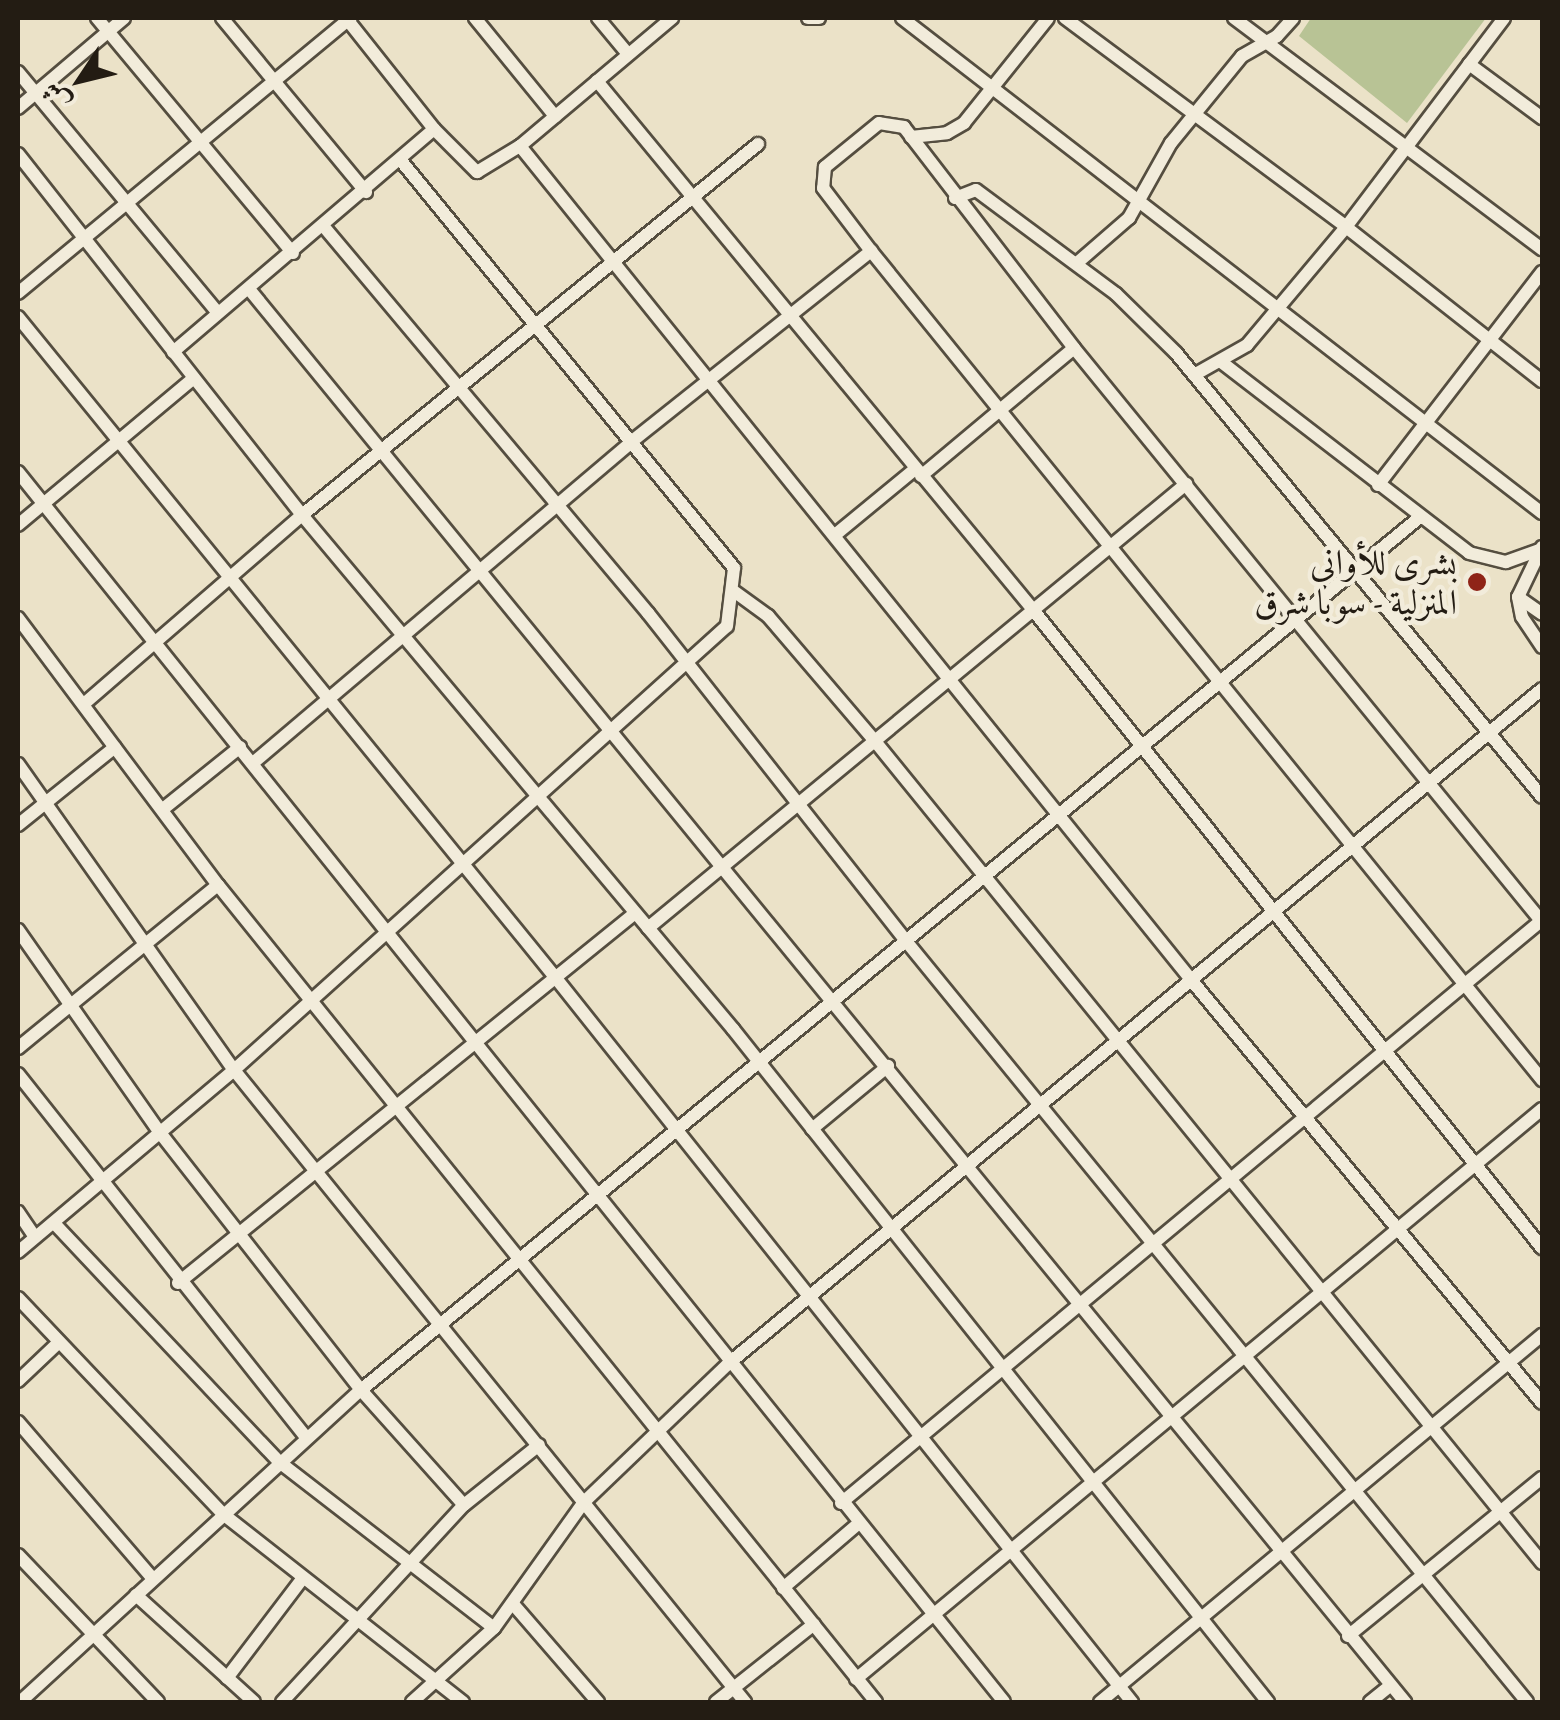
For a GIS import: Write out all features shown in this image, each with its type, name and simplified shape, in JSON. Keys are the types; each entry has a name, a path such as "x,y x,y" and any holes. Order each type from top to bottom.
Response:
{"street":[{"path":"97,18 292,253"},
{"path":"18,108 124,18"},
{"path":"222,18 366,192"},
{"path":"18,293 348,18 434,129 477,172 520,146 672,18"},
{"path":"474,18 555,116"},
{"path":"598,18 628,54"},
{"path":"808,18 819,18"},
{"path":"902,18 1141,200 1274,310 1428,419 1542,512"},
{"path":"911,138 956,129 994,88 1048,18"},
{"path":"1065,18 1346,228 1542,381"},
{"path":"1234,18 1542,250"},
{"path":"1077,263 1141,200 1171,143 1242,56 1266,43 1293,18"},
{"path":"1194,375 1247,345 1346,228 1504,18"},
{"path":"1469,64 1542,118"},
{"path":"18,72 218,314"},
{"path":"596,81 695,196 1034,612 1542,1248"},
{"path":"841,1503 1000,1366 1076,1308 1153,1238 1467,985 1542,921 1074,348 900,124 879,123 821,174 823,188 1354,850 1467,985 1542,1080"},
{"path":"173,352 325,228 434,129"},
{"path":"85,703 228,577 539,328 758,144"},
{"path":"520,146 1192,981 1308,1114 1542,1402"},
{"path":"18,154 302,516 758,1062 1268,1702"},
{"path":"18,1252 234,1070 310,998 688,666 727,626 735,592 734,568 402,162"},
{"path":"955,198 974,189 1077,263 1194,375 1542,798"},
{"path":"325,228 558,506 906,941 1153,1238 1243,1356 1527,1702"},
{"path":"253,763 631,442 872,251"},
{"path":"1378,486 1542,272"},
{"path":"249,290 888,1066 1076,1308 1405,1702"},
{"path":"18,317 462,867 556,977 1132,1702"},
{"path":"835,535 1000,410 1074,348"},
{"path":"1220,361 1378,486 1480,559 1506,562 1541,548"},
{"path":"18,525 194,378"},
{"path":"18,472 157,640 386,935 477,1040 599,1192 728,1364 1004,1702"},
{"path":"648,928 1186,484"},
{"path":"20,1702 278,1461 361,1390 832,999 988,878 1420,516"},
{"path":"1541,548 1518,597 1522,618 1542,647"},
{"path":"735,592 768,616 874,740 1542,1563"},
{"path":"1518,597 1542,614"},
{"path":"18,618 218,885 656,1434 876,1702"},
{"path":"412,1702 441,1682 494,1628 513,1604 546,1546 582,1504 728,1364 1354,850 1542,689"},
{"path":"18,825 115,747"},
{"path":"163,809 240,748"},
{"path":"18,764 144,948 234,1070 745,1702"},
{"path":"18,1048 218,885"},
{"path":"178,1283 635,913"},
{"path":"18,930 160,1134 361,1390 464,1505"},
{"path":"812,1129 888,1066"},
{"path":"18,1074 178,1283 306,1437"},
{"path":"856,1679 1542,1109"},
{"path":"18,1212 35,1237"},
{"path":"54,1223 278,1461 414,1562 494,1628"},
{"path":"18,1298 222,1514 463,1702"},
{"path":"1100,1702 1542,1335"},
{"path":"18,1381 58,1343"},
{"path":"18,1422 153,1578"},
{"path":"282,1702 464,1505 538,1445"},
{"path":"1348,1636 1542,1478"},
{"path":"783,1588 858,1523"},
{"path":"18,1555 158,1702"},
{"path":"18,1579 30,1568"},
{"path":"227,1678 303,1578"},
{"path":"136,1595 254,1702"},
{"path":"513,1604 598,1702"},
{"path":"716,1702 814,1624"},
{"path":"1370,1702 1390,1686"}],"green space":[{"path":"1311,18 1486,18 1407,123 1299,36"}],"place":[{"name":"بشرى للأواني المنزلية - سوبا شرق","path":"1477,582"}]}
